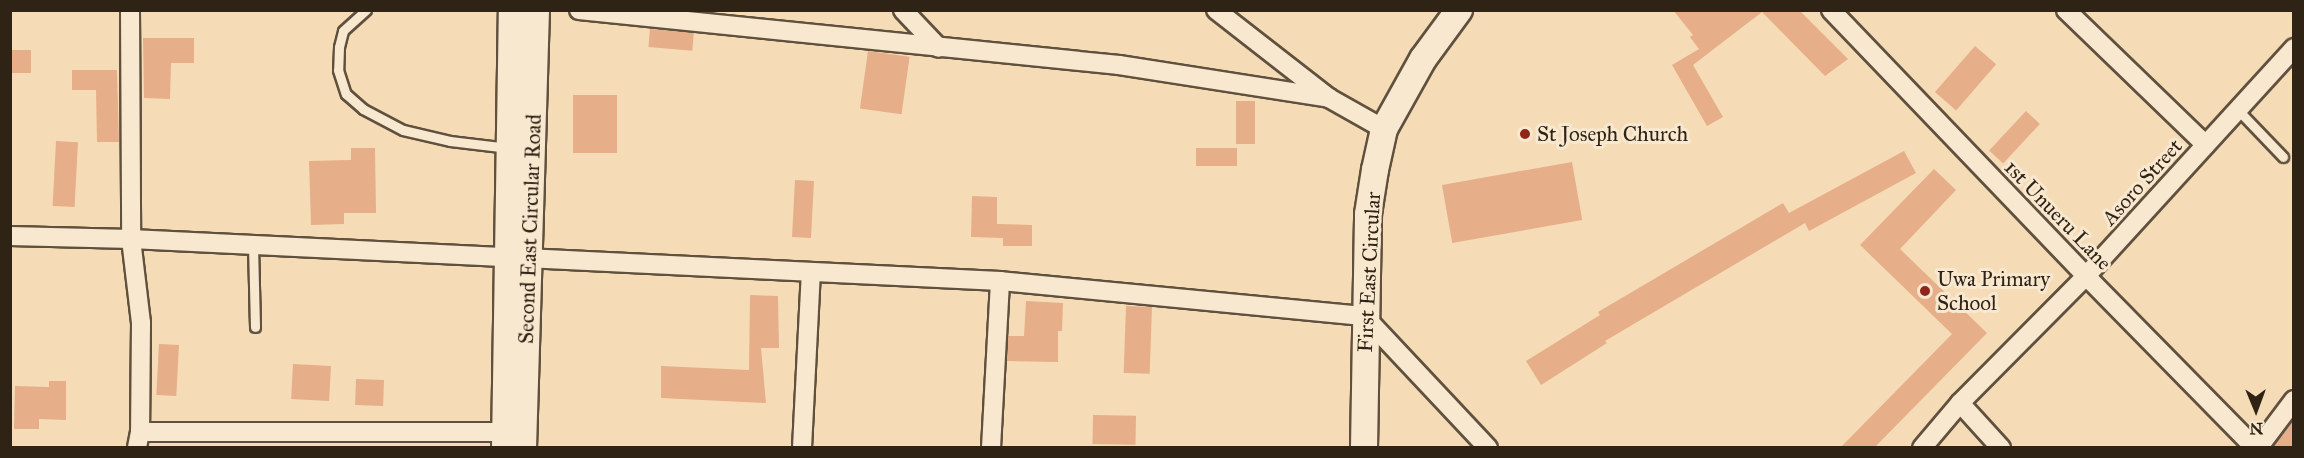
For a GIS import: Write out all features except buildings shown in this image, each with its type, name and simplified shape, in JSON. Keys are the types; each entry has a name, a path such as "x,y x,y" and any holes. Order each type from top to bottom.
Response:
{"main road":[{"name":"Second East Circular Road","path":"512,10 509,148 519,260"},
{"name":"Second East Circular Road","path":"511,442 519,260 536,10"},
{"name":"First East Circular","path":"1364,447 1364,316 1368,214 1384,129 1423,59 1459,10"}],"street":[{"path":"130,10 131,238 141,323 139,440 511,442"},
{"path":"579,10 1119,65 1329,98"},
{"path":"903,10 939,48"},
{"path":"1216,10 1329,98 1384,129"},
{"name":"1st Unueru Lane","path":"1832,10 2086,276 2257,447"},
{"path":"2066,10 2206,145"},
{"name":"Asoro Street","path":"1922,447 1960,403 2086,276 2294,48"},
{"path":"10,236 131,238 519,260 1000,281 1364,316 1488,447"},
{"path":"802,447 811,272"},
{"path":"991,447 1000,281"},
{"path":"2257,447 2294,400"},
{"path":"1960,403 2001,447"}],"lane":[{"path":"366,10 343,32 339,47 338,70 346,94 363,109 403,130 450,141 509,148"},
{"path":"2238,110 2283,158"},
{"path":"253,245 255,327"}],"place":[{"name":"St Joseph Church","path":"1525,134"},
{"name":"Uwa Primary School","path":"1925,291"}]}
